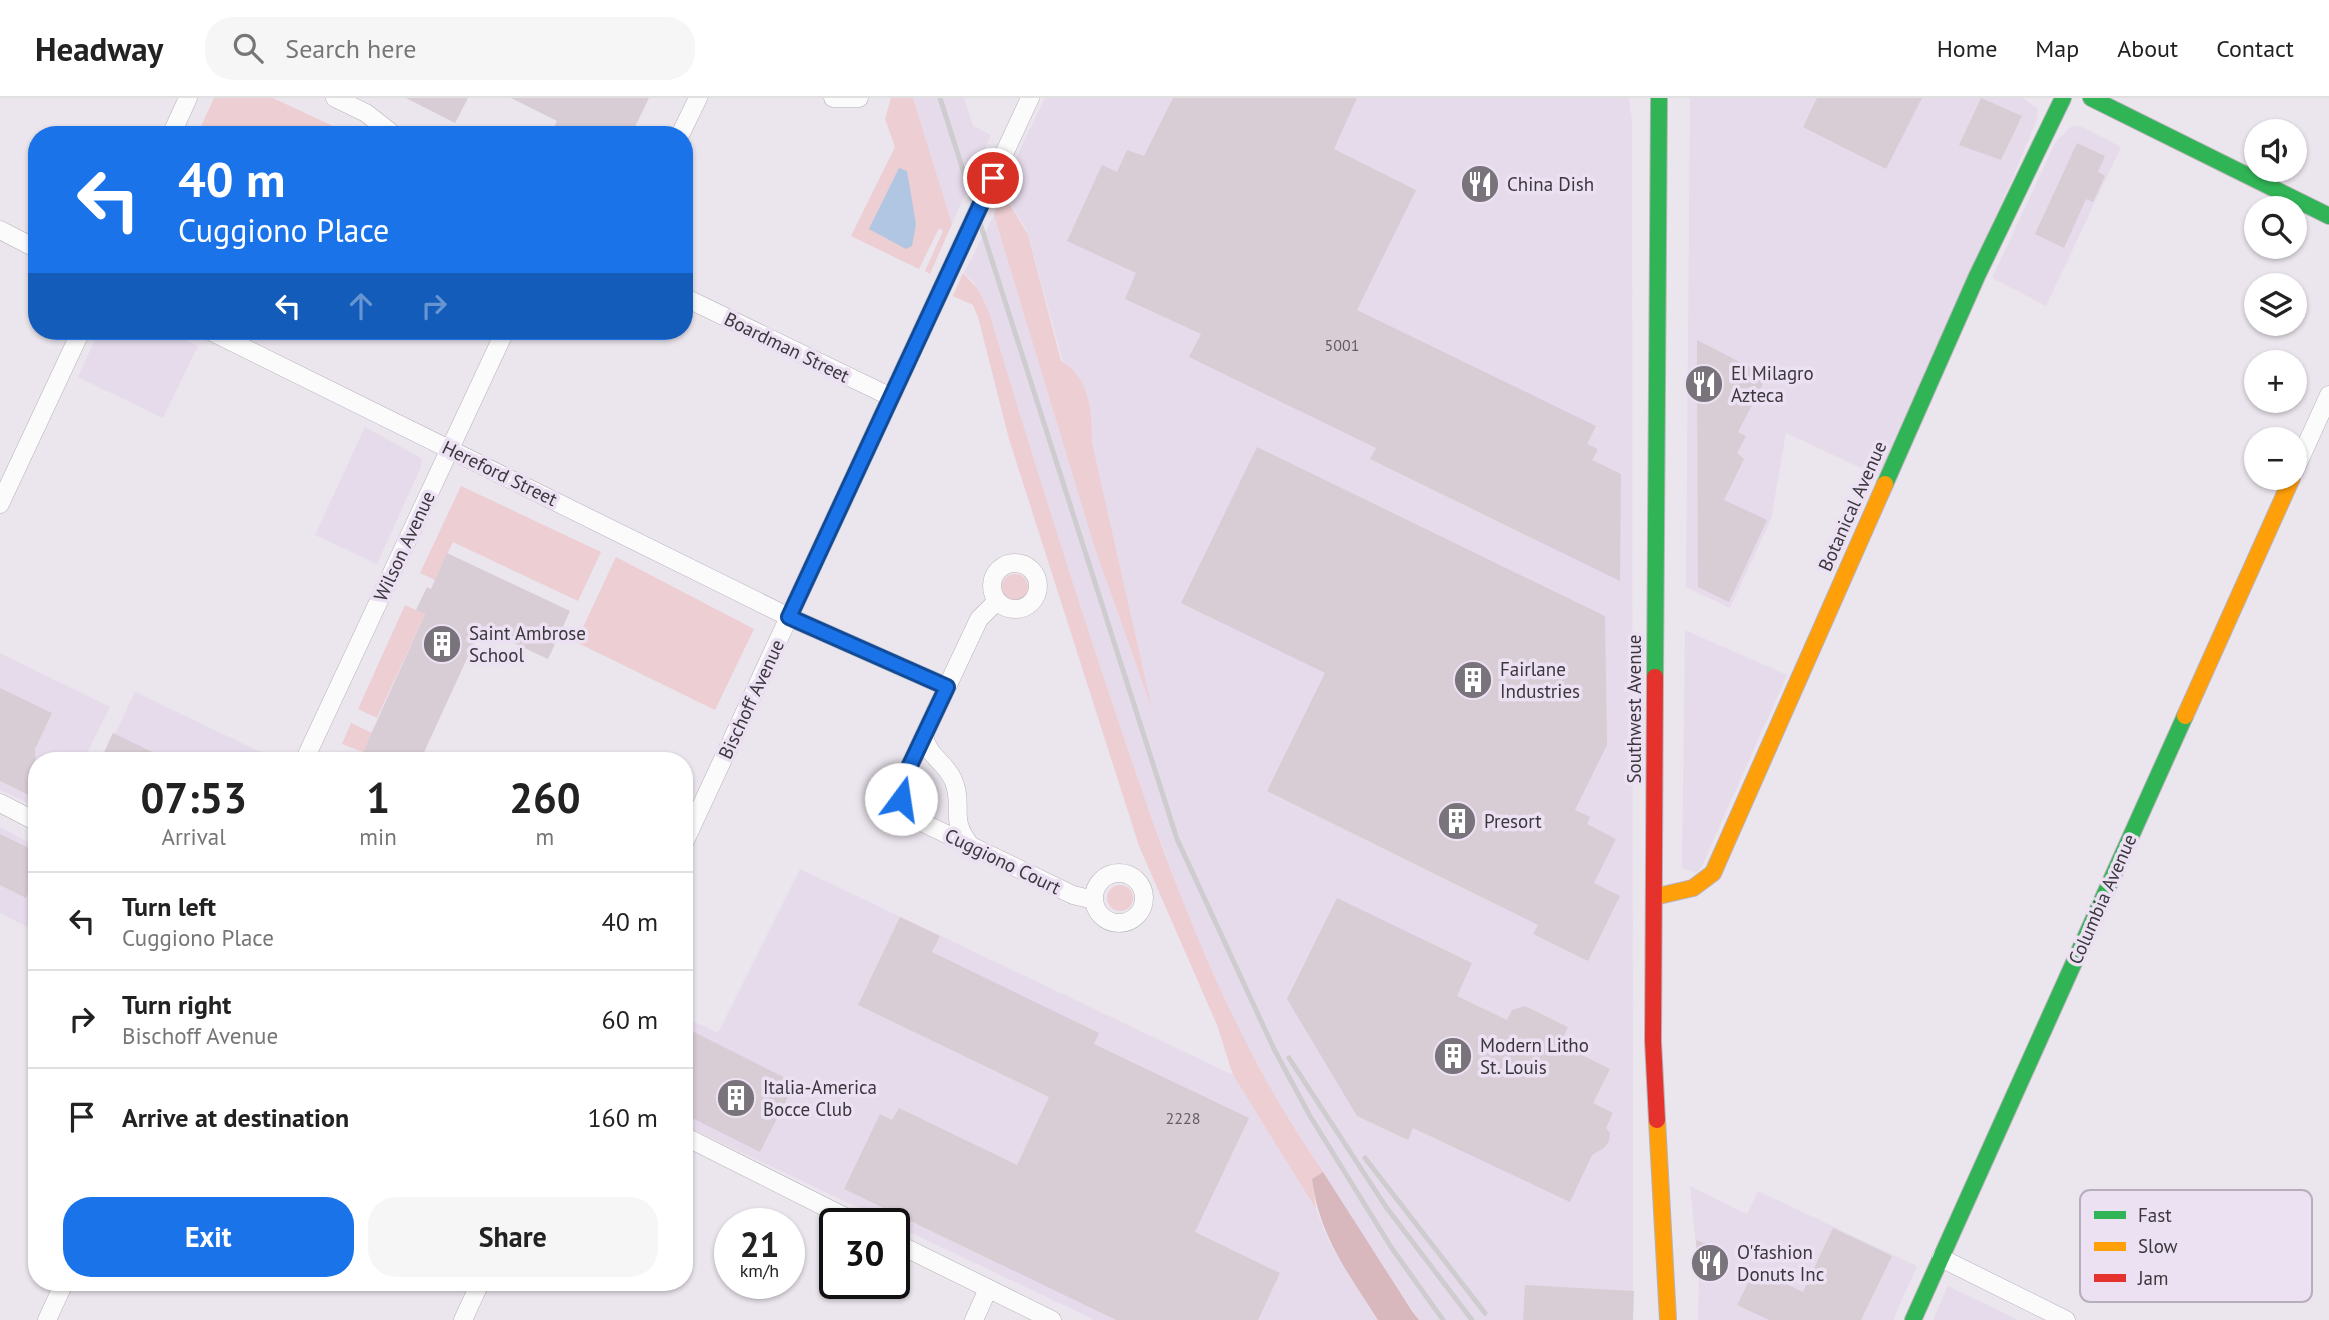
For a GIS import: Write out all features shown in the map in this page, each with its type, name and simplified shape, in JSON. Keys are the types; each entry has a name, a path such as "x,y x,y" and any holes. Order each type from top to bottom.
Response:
{"street":[{"path":"175,126 188,98"},
{"path":"684,126 698,98"},
{"path":"833,98 859,98"},
{"name":"Bischoff Avenue","path":"693,824 1030,98"},
{"name":"Southwest Avenue","path":"1658,98 1654,1065 1668,1320"},
{"name":"Botanical Avenue","path":"1654,897 1687,892 1704,884 1713,873 1977,276 2063,98"},
{"path":"2091,98 2329,216"},
{"path":"340,99 366,113 383,126"},
{"path":"0,230 28,244"},
{"name":"Boardman Street","path":"693,301 891,397"},
{"path":"0,504 77,340"},
{"name":"Hereford Street","path":"228,340 789,617 947,687"},
{"name":"Wilson Avenue","path":"308,752 501,340"},
{"path":"2307,443 2329,395"},
{"name":"Columbia Avenue","path":"1913,1320 2287,490"},
{"path":"971,846 957,822 955,783 931,755 923,736 979,619 997,601"},
{"name":"Cuggiono Court","path":"923,736 902,788 906,811 913,818 1073,895 1094,900"},
{"path":"0,803 28,817"},
{"path":"693,1141 827,1208"},
{"path":"910,1250 1052,1320"},
{"path":"1941,1258 2066,1320"},
{"path":"974,1320 988,1289"},
{"path":"47,1320 60,1291"},
{"path":"463,1320 476,1291"}],"shaded area":[{"path":"214,98 273,98 333,126 201,126"},
{"path":"891,98 913,98 952,224 930,274 925,271 943,231 939,228 919,269 851,236 895,147 885,119"},
{"path":"913,98 964,98 973,126 991,135 952,224"},
{"path":"1045,98 1629,98 1632,121 1633,1320 1419,1320 1291,1126 1240,1032 1192,926 1140,786 1063,556 989,312 974,282 964,273 994,215 1095,549 1149,700 1116,555 1027,231 1001,189"},
{"path":"1690,98 2023,98 2038,109 2037,119 2013,177 1878,476 1786,433 1771,519 1730,608 1686,587"},
{"path":"2072,126 2080,126 2121,147 2046,306 1992,278 2056,141"},
{"path":"1001,189 1028,235 1061,361 1078,376 1087,396 1092,443 1152,709 1095,549 994,215"},
{"path":"963,273 978,289 989,312 1135,771 1202,949 1257,1063 1288,1119 1323,1172 1312,1179 1316,1209 1233,1075 1217,1025 1139,846 1009,439 978,317 973,305 953,296"},
{"path":"95,340 186,340 198,346 163,418 78,377"},
{"path":"365,427 421,458 421,467 377,564 315,535"},
{"path":"461,486 601,552 578,601 453,542 435,580 420,573"},
{"path":"616,557 754,629 715,710 576,642"},
{"path":"1015,574 1024,578 1028,587 1024,596 1015,600 1006,596 1002,587 1006,578"},
{"path":"405,605 425,614 377,718 358,709"},
{"path":"1685,630 1787,675 1701,868 1696,873 1682,868"},
{"path":"0,653 110,707 88,752 28,752 28,803 0,790"},
{"path":"135,692 260,752 106,752"},
{"path":"351,723 372,733 363,752 342,744"},
{"path":"0,827 28,842 28,927 0,913"},
{"path":"800,869 1233,1075 1316,1209 1329,1242 1378,1320 1095,1320 910,1232 910,1208 859,1208 693,1129 693,1021 718,1033"},
{"path":"1120,885 1130,888 1133,898 1130,908 1120,911 1110,908 1107,898 1110,888"},
{"path":"1323,1172 1419,1320 1378,1320 1336,1253 1321,1218 1312,1179"},
{"path":"1690,1186 1747,1214 1758,1191 1917,1266 1893,1320 1698,1320 1699,1276"},
{"path":"1948,1286 2018,1320 1933,1320"}],"water":[{"path":"899,168 907,171 916,224 912,246 906,249 869,229"}],"building":[{"path":"406,98 468,98 455,123"},
{"path":"511,98 649,98 635,126 554,126 557,121"},
{"path":"1173,98 1357,98 1334,149 1416,190 1357,310 1596,426 1587,444 1598,449 1592,460 1621,474 1620,581 1370,459 1376,448 1189,357 1201,334 1125,299 1136,273 1067,241 1102,165 1117,172 1127,150 1144,156"},
{"path":"1817,98 1922,98 1886,169 1803,127"},
{"path":"1981,98 2022,116 2001,160 1959,145"},
{"path":"2077,143 2105,156 2098,172 2105,176 2093,202 2086,199 2064,248 2035,234"},
{"path":"1697,340 1767,376 1738,432 1746,436 1737,453 1744,459 1724,500 1767,520 1729,602 1698,587"},
{"name":"Fairlane Industries","path":"1257,447 1605,616 1607,745 1575,810 1590,817 1587,824 1616,839 1594,883 1620,896 1588,961 1533,934 1538,925 1267,791 1325,673 1181,603"},
{"name":"Saint Ambrose School","path":"447,553 570,611 548,659 481,628 424,752 363,752 425,614 416,610 427,587 431,589"},
{"path":"0,688 52,713 35,752 28,752 28,795 0,781"},
{"path":"113,733 152,752 104,752"},
{"path":"0,834 28,848 28,894 26,898 0,885"},
{"name":"Modern Litho St. Louis","path":"1337,898 1472,963 1457,996 1507,1020 1512,1010 1525,1006 1568,1027 1560,1044 1610,1069 1593,1103 1613,1113 1606,1128 1610,1133 1609,1141 1604,1148 1592,1155 1570,1202 1413,1128 1408,1140 1357,1116 1287,999"},
{"path":"900,917 940,936 932,952 1099,1033 1094,1044 1249,1118 1195,1232 1280,1273 1258,1320 1116,1320 910,1221 910,1208 883,1208 844,1189 880,1114 892,1120 899,1108 1017,1165 1049,1097 858,1005"},
{"name":"Italia-America Bocce Club","path":"693,1032 795,1083 760,1152 693,1118"},
{"path":"1833,1228 1892,1256 1861,1320 1769,1320 1737,1305 1755,1269 1803,1292"},
{"name":"O'fashion Donuts Inc","path":"1696,1240 1726,1251 1719,1281 1699,1276"},
{"path":"1525,1285 1634,1291 1633,1320 1523,1320"}],"railway":[{"path":"940,98 1177,839 1274,1049 1310,1116 1391,1247 1443,1320"},
{"path":"1289,1058 1386,1207 1472,1320"},
{"path":"1365,1158 1485,1313"}],"traffic: fast":[{"path":"1655,677 1659,98"},
{"path":"1885,484 1977,276 2063,98"},
{"path":"2091,98 2329,216"},
{"path":"1913,1320 2185,716"}],"traffic: slow":[{"path":"1654,897 1693,888 1713,873 1885,484"},
{"path":"2185,716 2287,490"},
{"path":"1657,1120 1668,1320"}],"traffic: jam":[{"path":"1655,677 1653,1041 1657,1120"}],"place":[{"name":"China Dish","path":"1480,184"},
{"name":"El Milagro Azteca","path":"1704,384"},
{"name":"Saint Ambrose School","path":"442,644"},
{"name":"Fairlane Industries","path":"1473,680"},
{"name":"Presort","path":"1457,821"},
{"name":"Modern Litho St. Louis","path":"1453,1056"},
{"name":"Italia-America Bocce Club","path":"736,1098"},
{"name":"O'fashion Donuts Inc","path":"1710,1263"}],"route":[{"path":"901,799 904,778 947,687 789,617 993,178"}]}
